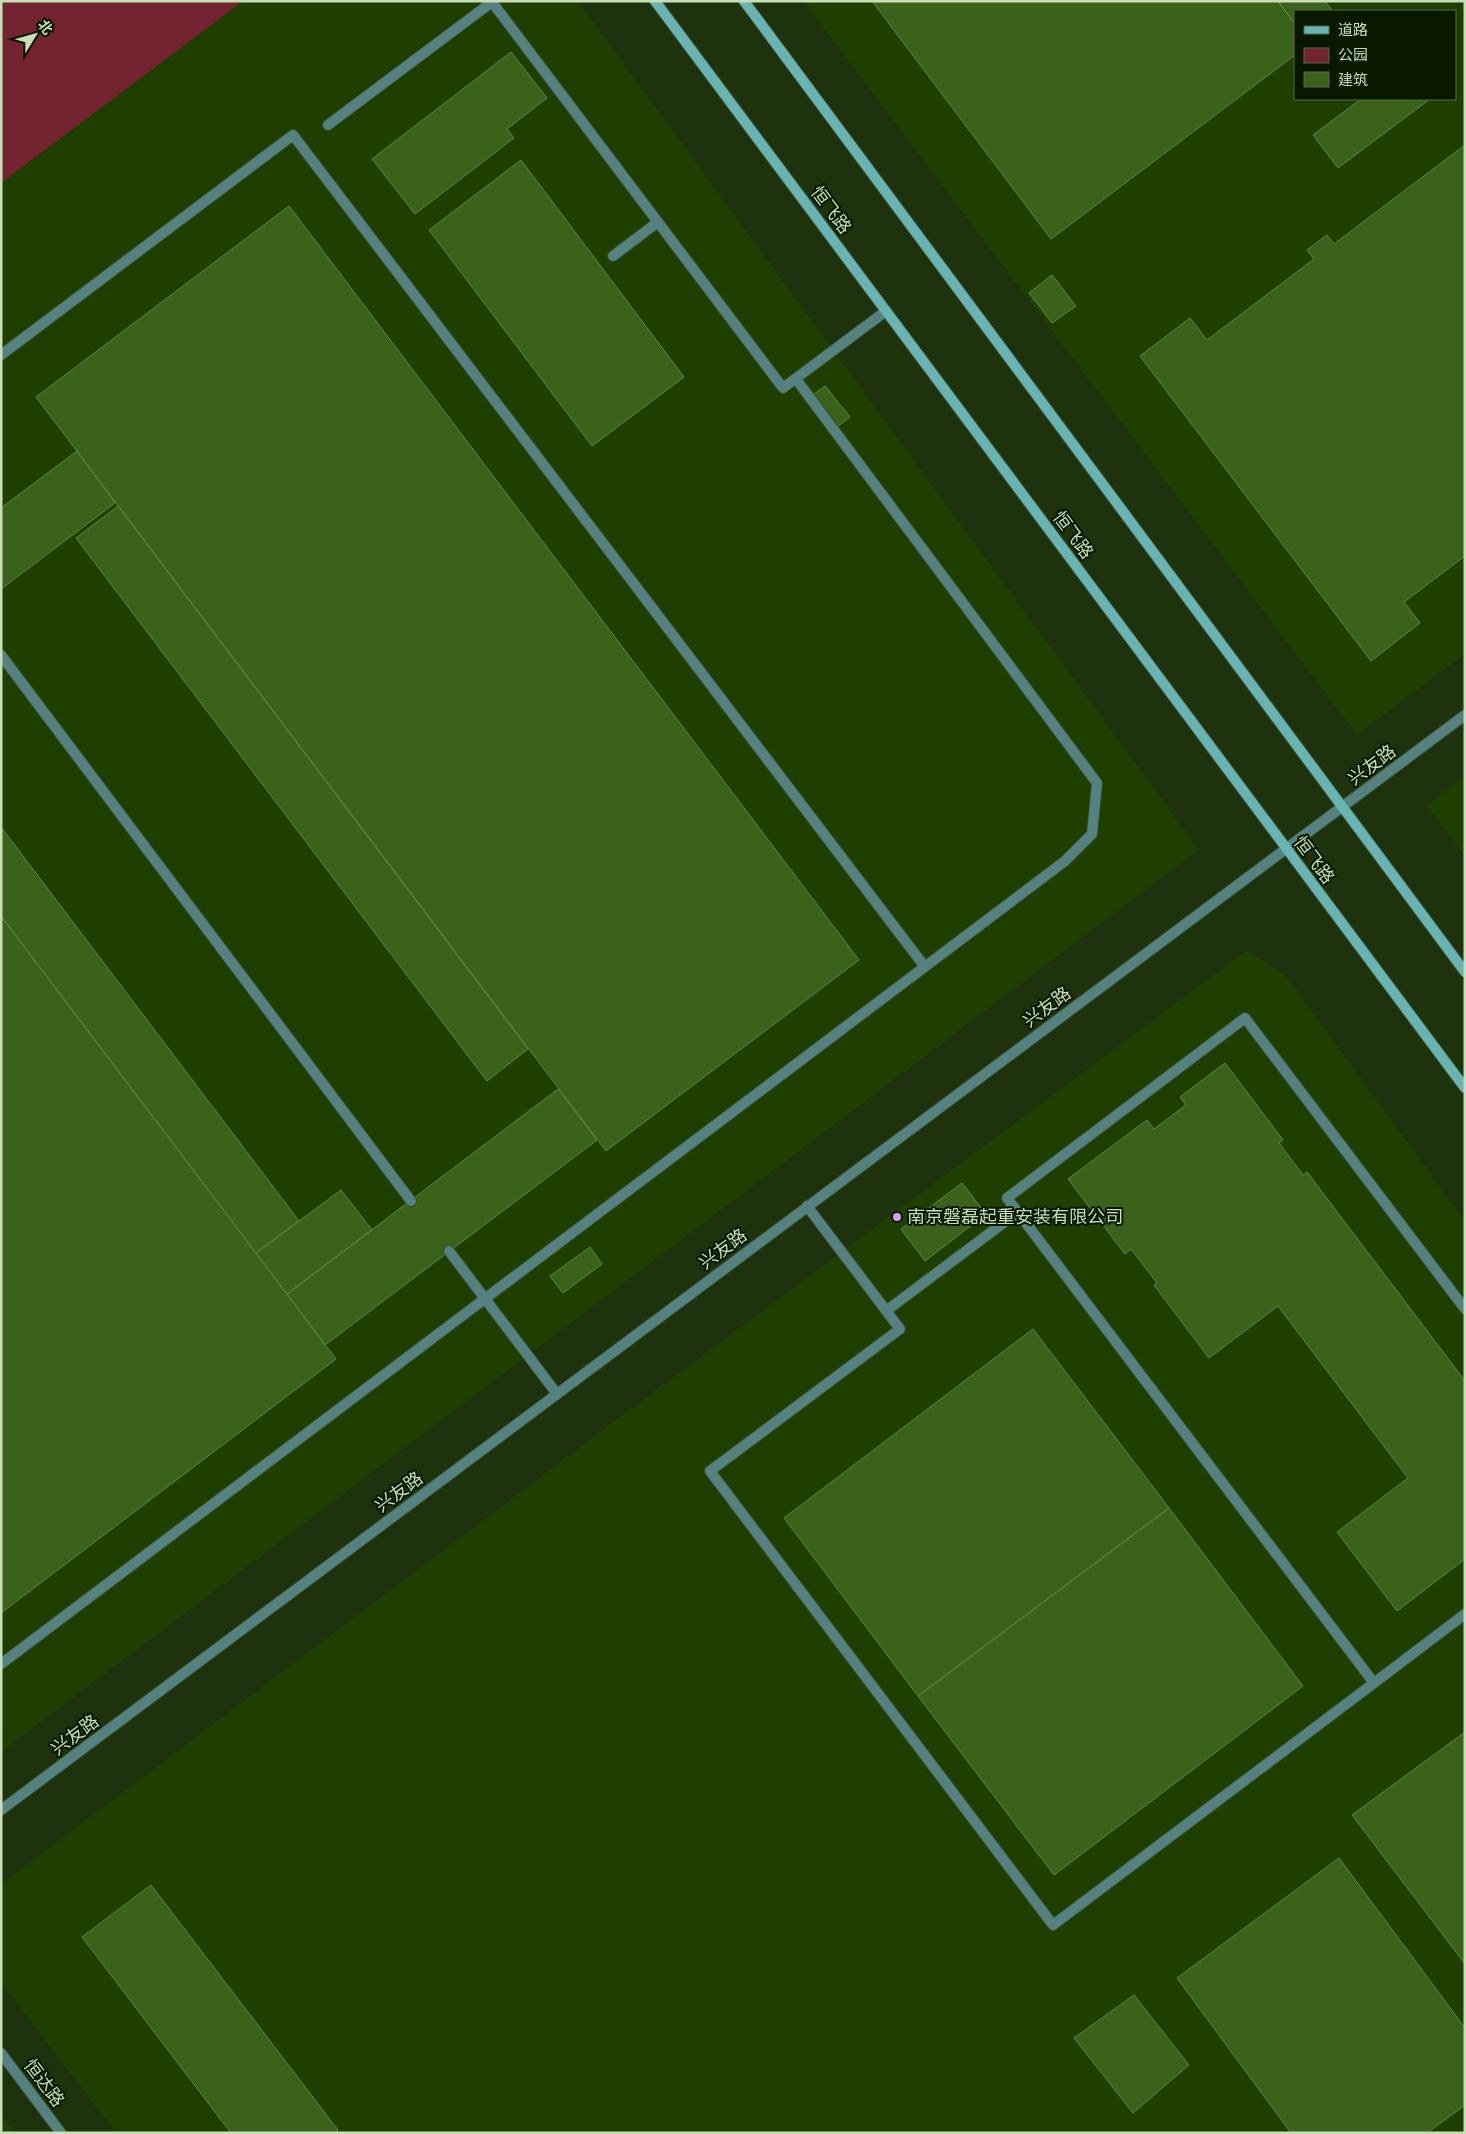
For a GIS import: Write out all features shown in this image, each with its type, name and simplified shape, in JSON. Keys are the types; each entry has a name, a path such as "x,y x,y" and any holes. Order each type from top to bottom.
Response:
{"main road":[{"name":"恒飞路","path":"655,1 1285,849 1465,1088"},
{"path":"744,1 1465,972"}],"street":[{"path":"328,125 492,2 783,388 886,311"},
{"path":"1,355 293,136 926,967"},
{"path":"613,256 658,222"},
{"path":"1,1664 926,967 1065,861 1092,834 1097,783 796,379"},
{"path":"1,655 411,1201"},
{"name":"兴友路","path":"1,1810 1465,715"},
{"path":"1374,1683 1007,1198 1245,1018 1465,1309"},
{"path":"807,1206 900,1329 710,1471 1053,1925 1465,1614"},
{"path":"886,1311 1018,1212"},
{"path":"449,1251 557,1394"},
{"name":"恒达路","path":"1,2053 61,2133"}],"shaded area":[{"path":"1,1 578,1 1199,850 1,1752"},
{"path":"803,1 1465,1 1465,654 1357,735"},
{"path":"1465,776 1465,857 1426,805"},
{"path":"1247,950 1287,977 1465,1221 1465,2133 116,2133 1,1983 1,1884 609,1425"},
{"path":"1,2114 15,2133 1,2133"}],"green space":[{"path":"1,1 243,1 1,183"}],"building":[{"path":"872,1 1278,1 1294,23 1294,56 1051,239"},
{"path":"1278,1 1325,1 1332,10 1294,10 1294,23"},
{"path":"511,52 547,98 507,129 514,138 415,214 372,159"},
{"path":"1360,100 1429,100 1338,168 1313,135"},
{"path":"1465,145 1465,556 1404,602 1420,623 1371,661 1140,356 1190,318 1207,340 1314,259 1307,250 1327,235 1334,244"},
{"path":"521,160 684,377 592,446 429,230"},
{"path":"289,206 859,960 606,1151 36,397"},
{"path":"1052,275 1076,306 1052,323 1029,293"},
{"path":"825,386 850,417 837,427 813,395"},
{"path":"77,451 115,503 1,589 1,508"},
{"path":"118,506 528,1049 487,1081 76,538"},
{"path":"1,827 299,1221 256,1253 1,916"},
{"path":"1,916 336,1359 1,1613"},
{"path":"1225,1063 1283,1140 1279,1143 1303,1175 1307,1172 1465,1381 1465,1559 1397,1611 1337,1532 1408,1478 1278,1306 1209,1358 1154,1285 1157,1283 1131,1249 1125,1254 1068,1179 1147,1120 1154,1129 1186,1105 1180,1097"},
{"path":"558,1089 597,1140 325,1345 287,1294"},
{"path":"962,1183 986,1214 925,1261 901,1229"},
{"path":"341,1190 372,1230 287,1294 256,1253"},
{"path":"590,1247 602,1264 563,1293 550,1276"},
{"path":"1033,1329 1169,1508 918,1696 784,1518"},
{"path":"1169,1508 1303,1686 1054,1875 918,1696"},
{"path":"1465,1732 1465,1964 1352,1815"},
{"path":"1339,1858 1465,2028 1465,2105 1427,2133 1291,2133 1177,1978"},
{"path":"151,1885 338,2130 335,2133 231,2133 82,1937"},
{"path":"1134,1995 1189,2065 1133,2113 1074,2038"}],"place":[{"name":"南京磐磊起重安装有限公司","path":"897,1217"}]}
